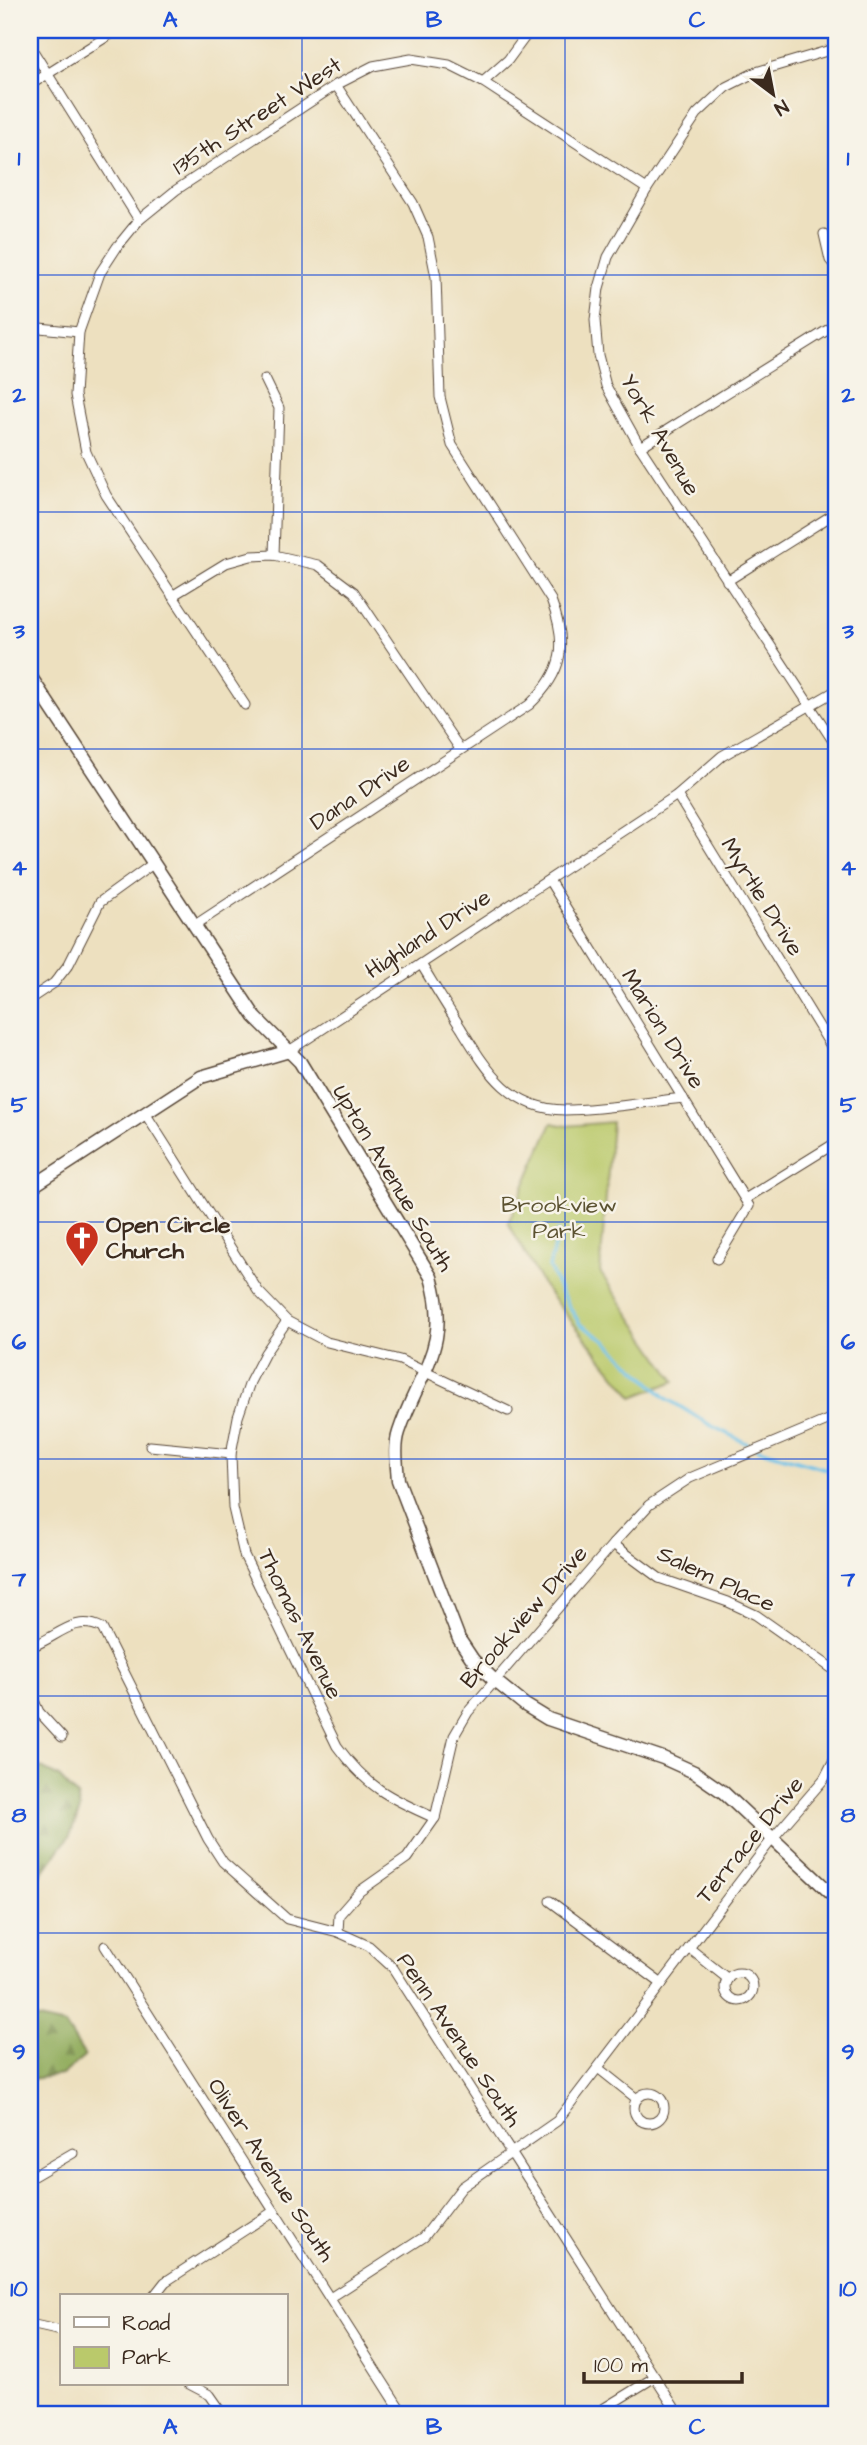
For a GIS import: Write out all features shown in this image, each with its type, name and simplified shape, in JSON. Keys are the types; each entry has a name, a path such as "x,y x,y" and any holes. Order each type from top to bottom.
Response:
{"street":[{"path":"30,85 117,30"},
{"path":"483,82 508,60 530,30"},
{"path":"30,47 139,220"},
{"name":"York Avenue","path":"837,48 756,72 726,87 696,114 608,257 599,288 595,320 598,355 606,386 640,447 837,747"},
{"name":"135th Street West","path":"245,705 107,495 86,452 75,395 79,332 100,273 117,247 139,220 176,190 336,85 373,66 411,59 449,65 483,82 647,190"},
{"name":"Dana Drive","path":"195,925 529,705 545,690 560,659 561,625 551,600 452,445 440,397 436,277 428,237 413,203 336,85"},
{"path":"824,234 830,260 837,268"},
{"path":"640,447 837,324"},
{"path":"30,327 79,332"},
{"path":"265,379 279,408 274,555"},
{"path":"727,580 837,512"},
{"path":"172,596 226,563 251,556 274,555 318,565 354,592 460,749"},
{"name":"Upton Avenue South","path":"30,676 255,1017 300,1062 431,1278 438,1300 440,1323 436,1342 398,1434 396,1458 398,1480 459,1639 473,1660 494,1680 525,1705 548,1719 663,1758 694,1772 723,1791 837,1899"},
{"name":"Highland Drive","path":"30,1188 201,1077 289,1051 677,795 722,757 837,690"},
{"name":"Myrtle Drive","path":"677,795 837,1056"},
{"path":"30,999 54,983 69,964 100,902 154,863"},
{"name":"Marion Drive","path":"549,880 745,1199"},
{"path":"421,964 488,1071 502,1087 520,1099 542,1107 565,1110 684,1098"},
{"path":"145,1113 258,1291 287,1321 327,1342 400,1360 508,1411"},
{"path":"717,1259 749,1206 745,1199 837,1142"},
{"name":"Thomas Avenue","path":"287,1321 265,1353 250,1382 238,1417 231,1454 233,1508 244,1555 337,1746 354,1769 375,1788 397,1802 435,1818"},
{"name":"Brookview Drive","path":"338,1932 339,1915 359,1891 407,1858 435,1818 454,1736 468,1712 649,1505 690,1478 837,1416"},
{"path":"150,1446 231,1454"},
{"name":"Salem Place","path":"613,1544 659,1578 756,1615 837,1672"},
{"name":"Penn Avenue South","path":"30,1647 78,1623 91,1623 102,1628 208,1839 223,1862 286,1919 338,1932 369,1946 393,1968 679,2415"},
{"path":"30,1692 39,1712 62,1737"},
{"name":"Terrace Drive","path":"330,2298 424,2237 462,2187 557,2121 773,1838 824,1779 837,1754"},
{"path":"550,1901 662,1984"},
{"name":"Oliver Avenue South","path":"104,1946 404,2415"},
{"path":"689,1948 728,1979"},
{"path":"598,2068 637,2099"},
{"path":"30,2178 73,2152"},
{"path":"155,2294 165,2282 274,2211"},
{"path":"30,2324 60,2331"},
{"path":"593,2415 655,2377"},
{"path":"193,2386 211,2395 224,2415"}],"green space":[{"name":"Brookview Park","path":"612,1122 600,1272 675,1381 633,1397 546,1290 508,1223 552,1123 566,1126"},
{"path":"30,1762 59,1777 77,1796 80,1810 70,1835 38,1879 30,1897"},
{"path":"30,2017 65,2025 85,2056 62,2075 30,2079"}],"waterway":[{"path":"558,1231 549,1267 580,1324 606,1341 666,1398 710,1425 758,1449 837,1472"}],"place":[{"name":"Open Circle Church","path":"82,1268"}]}
